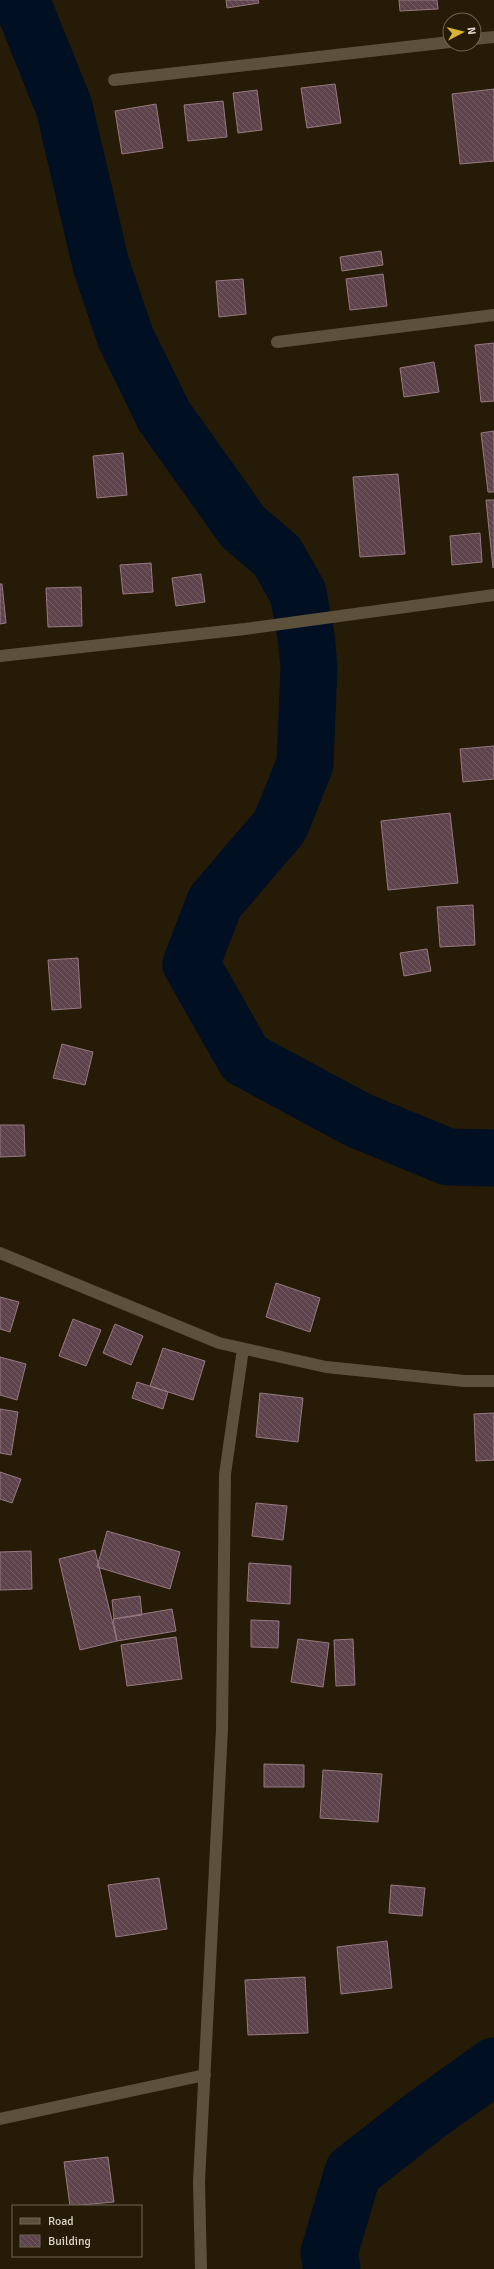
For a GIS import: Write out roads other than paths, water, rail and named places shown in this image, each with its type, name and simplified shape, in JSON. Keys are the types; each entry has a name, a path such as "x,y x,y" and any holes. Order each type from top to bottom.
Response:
{"street":[{"path":"482,38 494,37"},
{"path":"114,80 442,43"},
{"path":"277,342 494,315"},
{"path":"0,656 245,629 494,595"},
{"path":"0,1253 219,1343 326,1367 464,1381 494,1381"},
{"path":"201,2269 199,2182 222,1728 224,1474 243,1348"},
{"path":"0,2119 205,2075"}],"waterway":[{"path":"21,0 64,107 101,265 125,336 164,416 243,527 277,556 298,593 306,636 309,667 305,764 280,826 215,902 191,964 245,1059 358,1120 448,1157 494,1158"},
{"path":"332,2269 329,2253 353,2172 426,2115 494,2066"}]}
